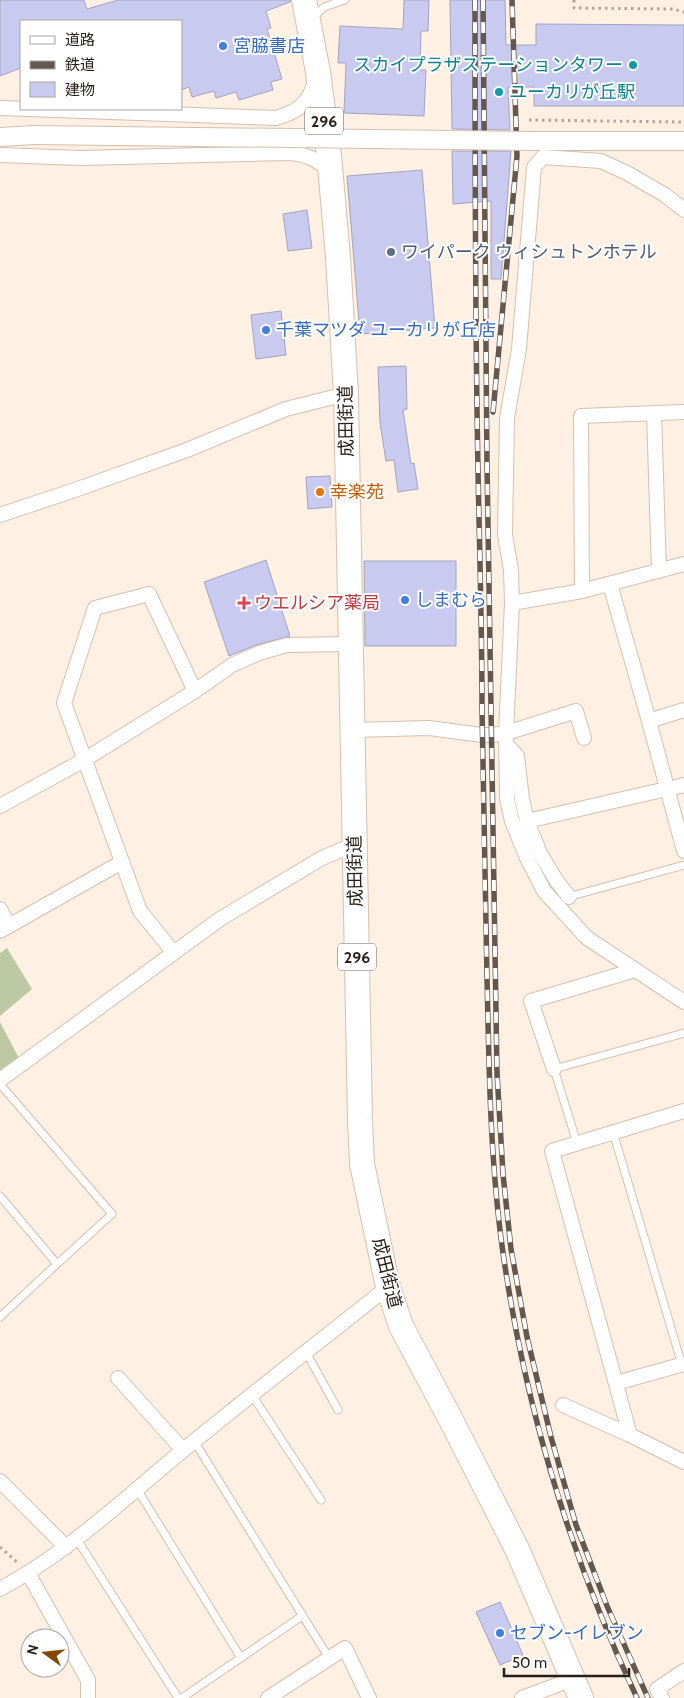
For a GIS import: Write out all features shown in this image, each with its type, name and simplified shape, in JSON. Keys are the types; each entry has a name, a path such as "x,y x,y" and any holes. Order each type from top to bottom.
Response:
{"highway":[{"name":"成田街道","path":"304,0 318,72 330,171 338,257 346,394 362,1164 388,1287 401,1326 517,1549 577,1688"}],"street":[{"path":"55,110 276,118 292,114 312,94 318,72"},
{"path":"0,108 20,109"},
{"path":"0,137 34,135 684,141"},
{"path":"0,155 81,158 301,153 320,162 330,171"},
{"path":"684,210 665,195 627,173 601,161 543,157 534,167 519,348 507,418 505,535 511,570 512,604 506,760 507,799 512,821 527,858 544,891 587,938 684,1002"},
{"path":"0,515 179,453 286,409 346,394"},
{"path":"582,591 581,416 684,412"},
{"path":"654,413 659,571"},
{"path":"512,604 582,591 684,564"},
{"path":"610,584 684,851"},
{"path":"174,953 140,911 64,703 95,608 149,594 195,691"},
{"path":"0,806 84,760 232,666 259,652 287,645 350,644"},
{"path":"649,721 684,710"},
{"path":"353,730 429,728 507,739 576,711 584,738"},
{"path":"507,739 517,756 522,799 527,821 540,853 569,897"},
{"path":"527,821 684,786"},
{"path":"0,1082 220,919 322,858 355,844"},
{"path":"0,909 5,928 122,862"},
{"path":"554,1070 531,1001 635,970"},
{"path":"630,1435 552,1150 684,1111"},
{"path":"0,1589 28,1573 71,1543 388,1287"},
{"path":"616,1383 683,1364"},
{"path":"118,1378 189,1446"},
{"path":"563,1405 684,1462"},
{"path":"0,1481 71,1543"},
{"path":"28,1573 88,1680 88,1698"},
{"path":"268,1698 345,1648 369,1698"},
{"path":"662,1698 657,1689 684,1671"},
{"path":"522,1698 577,1688"}],"lane":[{"path":"308,24 324,7 345,0"},
{"path":"553,901 684,865"},
{"path":"577,1143 554,1070 684,1034"},
{"path":"0,1082 112,1214 0,1317"},
{"path":"613,1132 683,1364"},
{"path":"0,1196 57,1264"},
{"path":"306,1352 338,1410"},
{"path":"252,1396 321,1500"},
{"path":"189,1446 329,1658"},
{"path":"136,1489 241,1658"},
{"path":"71,1543 178,1698"},
{"path":"182,1698 302,1616"}],"path":[{"path":"574,0 574,8 673,9 684,12"},
{"path":"529,120 684,122"},
{"path":"0,1547 28,1573"}],"green space":[{"path":"7,948 32,989 0,1016 0,953"},
{"path":"0,1022 22,1064 0,1080"}],"building":[{"path":"0,0 84,0 87,9 118,0 291,0 266,11 271,28 267,29 282,79 271,82 273,90 239,100 236,92 216,98 214,91 192,97 189,87 182,90 182,20 20,20 20,68 0,76"},
{"path":"404,0 429,0 428,31 421,31 420,70 426,70 424,116 344,113 346,63 338,63 340,26 403,29"},
{"path":"450,0 505,0 506,45 536,45 536,24 684,25 684,106 534,106 534,87 508,87 510,130 452,129"},
{"path":"452,151 511,151 501,279 491,279 491,201 453,204"},
{"name":"ワイパーク ウィシュトンホテル","path":"422,170 435,328 360,334 347,176"},
{"path":"307,210 312,248 288,251 283,214"},
{"path":"281,311 286,355 256,359 251,315"},
{"path":"406,366 407,409 403,410 411,464 414,463 418,489 398,492 394,460 386,461 380,423 378,367"},
{"path":"330,476 332,507 308,509 306,477"},
{"path":"266,560 290,636 256,645 229,656 204,582"},
{"path":"364,561 456,561 456,646 365,646"},
{"name":"セブン-イレブン","path":"500,1602 523,1655 500,1665 476,1612"}],"railway":[{"path":"475,0 476,355 483,809 490,1080 495,1184 512,1310 538,1424 571,1536 591,1591 637,1698"},
{"path":"483,0 487,464 497,1073 503,1174 511,1249 527,1337 551,1437 576,1525 607,1606 648,1698"},
{"path":"493,412 517,156 512,0"}],"place":[{"name":"宮脇書店","path":"223,46"},
{"name":"スカイプラザステーションタワー","path":"633,65"},
{"name":"ユーカリが丘駅","path":"499,92"},
{"name":"ワイパーク ウィシュトンホテル","path":"391,252"},
{"name":"千葉マツダ ユーカリが丘店","path":"266,330"},
{"name":"幸楽苑","path":"320,492"},
{"name":"しまむら","path":"405,600"},
{"name":"ウエルシア薬局","path":"244,603"},
{"name":"セブン-イレブン","path":"500,1633"}]}
